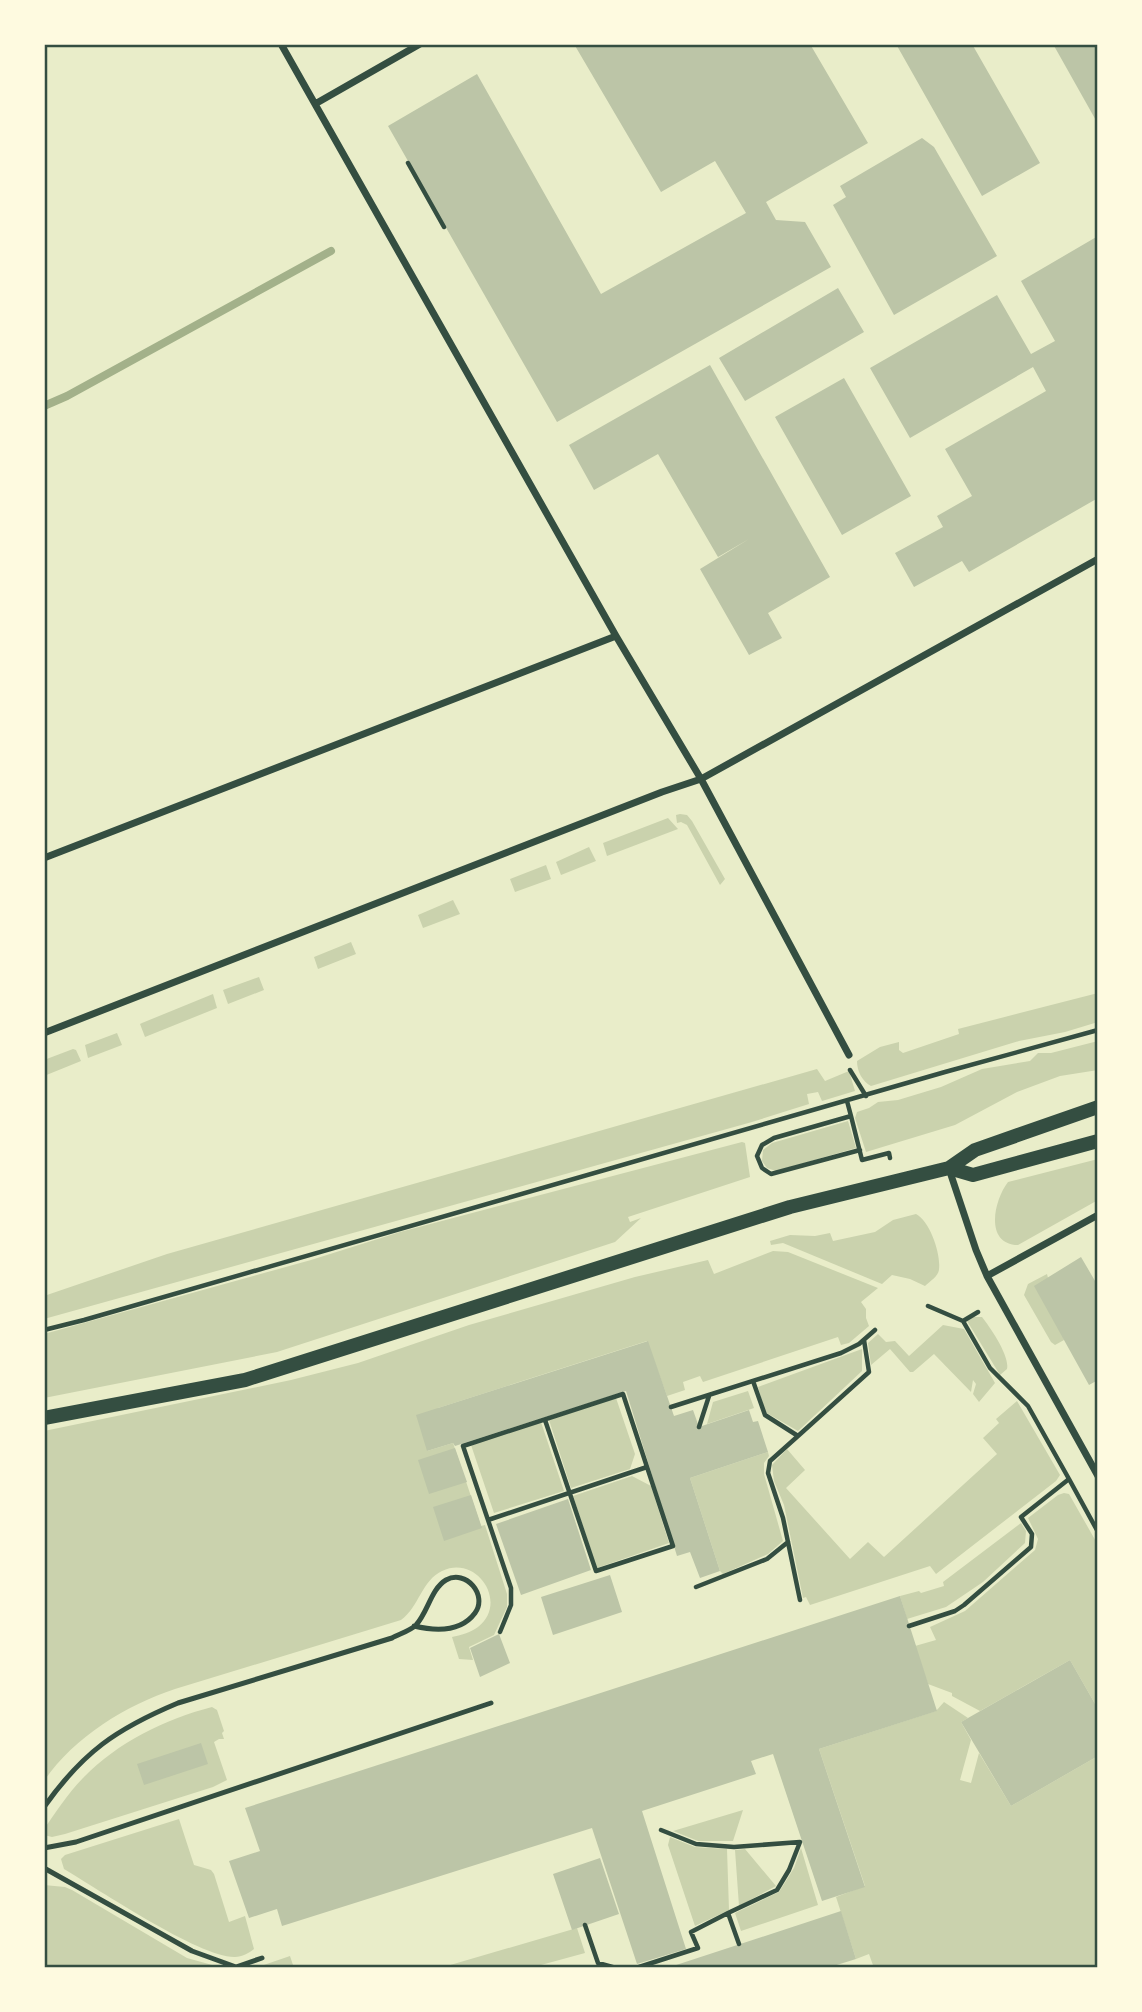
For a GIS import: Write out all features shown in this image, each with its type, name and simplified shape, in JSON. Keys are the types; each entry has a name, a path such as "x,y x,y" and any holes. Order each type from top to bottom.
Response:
{"main road":[{"path":"44,1418 245,1380 790,1207 949,1168 975,1150 1098,1107"},
{"path":"949,1168 973,1175 1098,1141"}],"street":[{"path":"281,44 615,636 701,779 849,1055"},
{"path":"315,104 420,44"},
{"path":"44,1033 701,779 1098,559"},
{"path":"44,858 615,636"},
{"path":"949,1168 987,1276 1098,1476"},
{"path":"987,1276 1098,1215"}],"lane":[{"path":"44,1807 75,1767 94,1750 156,1712 392,1638 414,1626 428,1608 439,1585 451,1577 462,1578 476,1588 476,1612 462,1624 442,1630 414,1626"},
{"path":"44,1848 76,1842 491,1703"},
{"path":"44,1868 204,1956 236,1967 262,1958"}],"path":[{"path":"408,163 444,227"},
{"path":"44,1329 84,1320 1098,1030"},
{"path":"849,1055 848,1067 866,1096"},
{"path":"847,1101 862,1160 889,1153 890,1158"},
{"path":"851,1116 774,1138 762,1145 757,1156 762,1168 771,1174 860,1150"},
{"path":"928,1306 963,1321 990,1368 1028,1406 1098,1532"},
{"path":"963,1321 978,1311"},
{"path":"671,1407 841,1353 874,1330"},
{"path":"800,1600 783,1518 768,1466 770,1461 869,1372 864,1339"},
{"path":"753,1381 765,1415 798,1436"},
{"path":"500,1632 512,1605 512,1595 463,1446 623,1394 634,1420 673,1546 596,1571 545,1420"},
{"path":"699,1427 709,1395"},
{"path":"488,1520 647,1467"},
{"path":"909,1626 955,1611 1031,1547 1032,1534 1021,1517 1069,1479"},
{"path":"696,1587 767,1559 788,1542"},
{"path":"636,1968 698,1948 691,1932 777,1890 789,1870 800,1842 734,1847 696,1844 661,1830"},
{"path":"728,1913 739,1944"},
{"path":"585,1925 598,1963 616,1968"}],"green space":[{"path":"676,815 687,815 692,821 725,879 720,885 687,825 677,823"},
{"path":"668,818 678,829 607,856 603,843"},
{"path":"589,847 596,861 561,875 556,862"},
{"path":"546,865 551,879 515,892 510,879"},
{"path":"453,900 460,914 423,928 418,915"},
{"path":"351,942 356,954 318,969 314,957"},
{"path":"259,977 264,990 228,1004 223,990"},
{"path":"1098,993 1098,1022 1019,1041 871,1086 859,1072 857,1061 880,1047 899,1042 899,1050 903,1053 959,1034 958,1029"},
{"path":"213,994 217,1008 145,1037 140,1024"},
{"path":"117,1033 122,1045 88,1058 85,1045"},
{"path":"1098,1041 1098,1070 1060,1076 1017,1092 955,1125 866,1152 855,1118 857,1112 878,1102 898,1100 941,1087 982,1069 1030,1061 1038,1053 1051,1053"},
{"path":"73,1049 81,1061 44,1076 44,1060"},
{"path":"817,1069 825,1081 849,1071 855,1091 822,1101 818,1092 807,1094 809,1104 752,1122 44,1319 44,1296 167,1254"},
{"path":"848,1121 856,1148 776,1171 767,1168 762,1161 763,1150 772,1143"},
{"path":"745,1143 750,1177 628,1217 630,1222 641,1218 615,1242 277,1352 44,1398 44,1334 311,1260 400,1232"},
{"path":"1098,1159 1098,1200 1018,1245 1007,1243 1000,1237 996,1229 996,1210 1008,1182"},
{"path":"916,1214 926,1223 934,1238 939,1263 939,1272 925,1286 892,1275 882,1284 783,1243 771,1245 770,1241 790,1235 815,1236 830,1233 833,1241 875,1232 893,1220"},
{"path":"773,1251 788,1252 878,1288 861,1302 866,1309 869,1326 849,1343 841,1345 838,1337 703,1382 700,1376 683,1382 685,1390 667,1396 647,1341 438,1408 427,1451 453,1443 481,1526 485,1525 507,1594 507,1607 494,1635 469,1647 473,1660 459,1659 452,1637 475,1629 487,1617 489,1594 485,1584 467,1569 442,1571 435,1575 401,1620 175,1689 138,1704 85,1737 56,1765 44,1781 44,1431 291,1380 358,1363 469,1325 635,1277 708,1260 714,1274"},
{"path":"1047,1274 1064,1340 1055,1345 1024,1295 1028,1284"},
{"path":"973,1317 982,1317 1003,1349 1007,1369 1000,1375 967,1321"},
{"path":"943,1325 964,1329 995,1383 979,1402 973,1394 976,1384 973,1380 971,1392 934,1354 913,1372 910,1372 890,1349 871,1365 868,1343 878,1334 886,1342 895,1341 909,1356"},
{"path":"862,1349 862,1371 798,1431 765,1412 758,1387"},
{"path":"748,1391 754,1408 707,1424 713,1402"},
{"path":"616,1398 635,1454 630,1469 571,1488 549,1420"},
{"path":"1017,1401 1060,1475 1056,1481 936,1574 930,1566 810,1605 806,1597 803,1598 784,1505 774,1481 772,1465 787,1449 805,1470 786,1488 850,1559 868,1542 884,1557 997,1454 983,1438 999,1423 996,1419"},
{"path":"541,1422 564,1491 494,1513 471,1445"},
{"path":"768,1452 764,1474 783,1541 768,1554 723,1574 690,1478"},
{"path":"632,1476 651,1486 669,1543 597,1568 573,1496"},
{"path":"1064,1493 1069,1494 1098,1545 1098,1709 1070,1660 980,1711 952,1696 952,1693 928,1684 915,1646 936,1640 930,1627 965,1611 1035,1550 1038,1539 1028,1518"},
{"path":"1021,1523 1026,1531 1025,1543 983,1582 946,1607 907,1619 900,1596 944,1586 943,1582"},
{"path":"944,1702 968,1718 961,1722 971,1740 960,1780 971,1783 979,1753 1011,1806 1098,1756 1098,1968 874,1968 869,1954 856,1959 836,1897 865,1886 819,1749 936,1711"},
{"path":"212,1707 217,1710 224,1731 224,1739 214,1742 227,1780 213,1787 65,1834 52,1837 44,1835 44,1829 73,1789 111,1753 160,1725"},
{"path":"743,1810 733,1841 698,1841 673,1831"},
{"path":"179,1819 194,1865 211,1870 214,1874 229,1922 245,1916 254,1949 245,1954 235,1957 219,1954 174,1935 64,1869 61,1859 65,1855"},
{"path":"670,1837 695,1847 727,1849 729,1910 695,1926 668,1845"},
{"path":"801,1848 818,1905 741,1931 735,1913 779,1892 794,1868"},
{"path":"745,1849 776,1886 739,1906 735,1850"},
{"path":"44,1885 72,1890 187,1958 223,1968 44,1968"},
{"path":"577,1928 585,1953 530,1968 440,1968"},
{"path":"290,1956 294,1968 255,1968"}],"building":[{"path":"574,44 810,44 868,143 766,202 776,220 805,222 831,267 557,422 388,126 477,74 601,294 746,213 715,161 661,192"},
{"path":"896,44 972,44 1040,163 982,196"},
{"path":"1053,44 1098,44 1098,124"},
{"path":"922,138 934,147 997,256 894,315 833,205 846,197 840,186"},
{"path":"1098,236 1098,498 969,572 962,561 914,587 895,553 943,527 937,516 972,496 945,449 1046,391 1033,367 910,438 870,368 997,295 1031,354 1055,341 1021,281"},
{"path":"838,288 864,332 745,401 719,358"},
{"path":"710,365 830,577 768,613 782,638 749,655 700,569 749,539 718,557 658,454 594,490 569,445"},
{"path":"844,378 911,496 842,535 775,417"},
{"path":"1081,1257 1098,1286 1098,1380 1089,1385 1034,1286"},
{"path":"648,1341 674,1416 693,1410 699,1427 749,1410 753,1422 758,1421 768,1452 690,1478 720,1571 700,1578 690,1552 677,1556 626,1391 455,1446 453,1443 427,1451 416,1415"},
{"path":"455,1448 467,1482 429,1494 418,1460"},
{"path":"471,1495 482,1528 444,1541 433,1507"},
{"path":"568,1499 591,1570 521,1595 496,1524"},
{"path":"610,1575 622,1612 553,1635 541,1597"},
{"path":"900,1596 937,1711 819,1749 865,1887 822,1901 773,1754 751,1761 756,1774 642,1811 686,1949 637,1964 592,1828 282,1926 277,1909 249,1918 229,1861 260,1851 245,1808"},
{"path":"499,1634 510,1663 480,1677 470,1648"},
{"path":"1070,1660 1098,1709 1098,1756 1011,1806 961,1722"},
{"path":"201,1743 208,1764 144,1785 137,1764"},
{"path":"600,1858 619,1914 572,1930 553,1874"},
{"path":"841,1911 856,1959 827,1968 667,1968"}],"waterway":[{"path":"44,406 67,396 331,251"}]}
